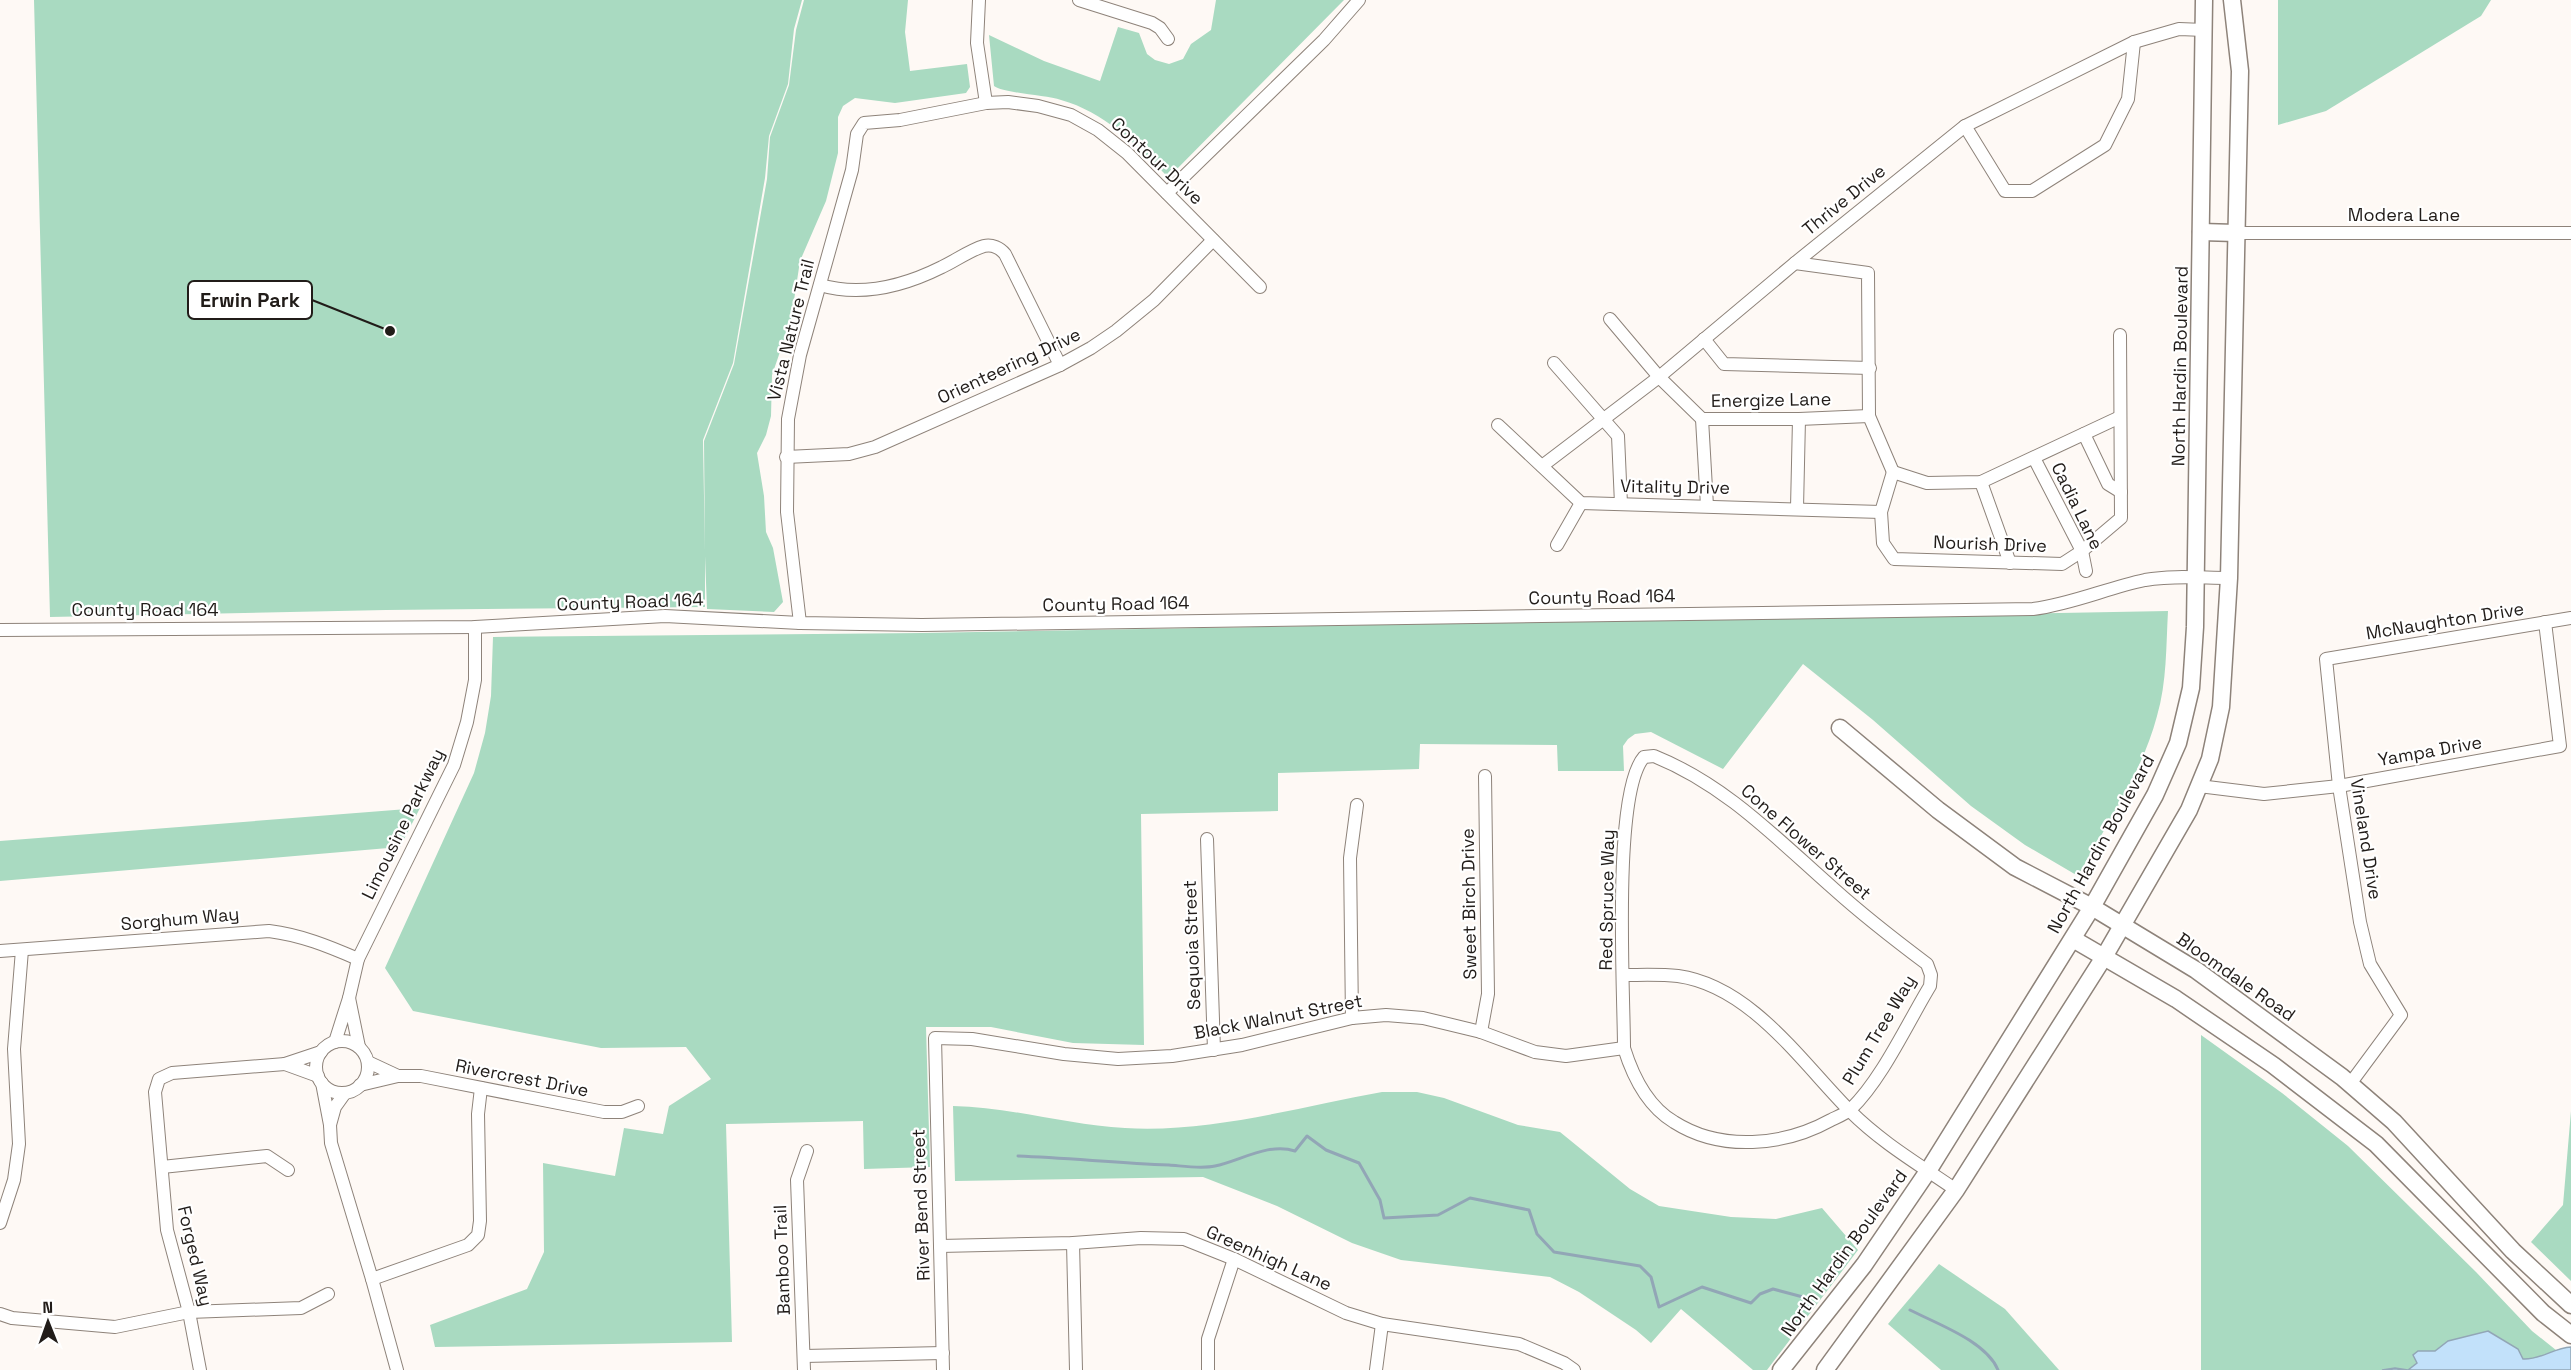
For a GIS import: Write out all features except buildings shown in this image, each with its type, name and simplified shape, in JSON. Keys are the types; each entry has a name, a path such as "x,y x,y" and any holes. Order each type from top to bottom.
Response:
{"street":[{"path":"979,0 977,44 986,103"},
{"path":"1079,0 1152,23 1160,28 1168,39"},
{"path":"1167,193 1323,40 1359,0"},
{"name":"North Hardin Boulevard","path":"1781,1370 1864,1265 1928,1171 2092,908 2155,795 2178,743 2191,688 2196,578 2204,0"},
{"path":"1825,1370 1956,1190 2104,957 2189,810 2210,759 2221,707 2229,578 2240,71 2232,0"},
{"name":"Thrive Drive","path":"1542,466 1659,377 1795,263 1965,126 2134,42 2179,29 2204,30"},
{"path":"1965,126 2005,191 2032,191 2105,145 2128,99 2134,42"},
{"name":"Contour Drive","path":"864,123 900,120 986,103 1008,102 1038,106 1071,115 1098,130 1127,153 1260,287"},
{"name":"Vista Nature Trail","path":"800,623 787,512 786,457 791,393 852,170 857,134 864,123"},
{"path":"2201,232 2236,233"},
{"name":"Modera Lane","path":"2236,233 2571,233"},
{"name":"Orienteering Drive","path":"786,457 849,454 874,447 1060,365 1116,331 1154,300 1213,240"},
{"path":"820,285 842,290 886,288 931,273 984,246 995,247 1005,254 1060,365"},
{"path":"1795,263 1868,273 1869,416 1893,472 1928,483 1981,482 2120,417"},
{"name":"Energize Lane","path":"1610,319 1659,377 1702,419 1869,416"},
{"name":"Nourish Drive","path":"1893,472 1881,512 1883,543 1894,559 2062,564 2082,551 2121,518 2120,335"},
{"path":"1704,339 1724,364 1870,368"},
{"path":"1554,363 1618,436 1621,504"},
{"path":"1702,419 1707,507"},
{"path":"1797,508 1799,419"},
{"path":"1498,425 1581,503 1557,545"},
{"path":"2084,434 2108,484 2121,492"},
{"name":"Cadia Lane","path":"2034,458 2082,551 2086,571"},
{"path":"1981,482 2010,563"},
{"name":"Vitality Drive","path":"1581,503 1881,512"},
{"name":"County Road 164","path":"0,630 475,627 665,616 800,623 922,625 2033,609 2061,606 2120,586 2149,580 2229,578"},
{"name":"McNaughton Drive","path":"2326,659 2571,618"},
{"name":"Yampa Drive","path":"2199,786 2264,794 2339,786 2560,746 2545,622"},
{"name":"Limousine Parkway","path":"335,1042 358,959 454,765 467,722 475,680 475,627"},
{"name":"Vineland Drive","path":"2326,659 2339,786 2360,922 2370,964 2401,1015 2350,1084"},
{"name":"Bloomdale Road","path":"1840,728 1938,810 2015,867 2092,908 2196,970 2350,1084 2394,1122 2513,1251 2565,1301"},
{"name":"Cone Flower Street","path":"1644,757 1654,756 1670,762 1725,794 1767,828 1870,921 1927,964 1930,975"},
{"name":"Red Spruce Way","path":"1624,1048 1622,851 1626,817 1637,769 1644,757"},
{"name":"Sweet Birch Drive","path":"1481,1032 1488,994 1485,776"},
{"path":"1353,1018 1350,858 1357,805"},
{"name":"Sequoia Street","path":"1206,839 1214,1050"},
{"name":"Sorghum Way","path":"0,951 269,931 293,934 322,943 358,959"},
{"path":"2073,939 2176,999 2273,1065 2376,1144 2543,1313 2571,1335"},
{"path":"0,1223 14,1180 19,1144 14,1049 22,950"},
{"path":"1623,975 1679,976 1707,985 1732,998 1798,1052 1850,1110 1881,1139 1956,1190"},
{"name":"Plum Tree Way","path":"1624,1048 1632,1072 1648,1099 1673,1122 1703,1136 1739,1142 1776,1141 1810,1132 1850,1110 1874,1080 1930,986 1930,975"},
{"name":"Limousine Parkway","path":"348,998 359,1047"},
{"name":"Black Walnut Street","path":"934,1038 972,1039 1064,1054 1118,1059 1172,1056 1214,1050 1353,1018 1386,1015 1423,1018 1481,1032 1535,1052 1566,1056 1624,1048"},
{"name":"River Bend Street","path":"934,1038 943,1370"},
{"path":"285,1064 321,1052 335,1042 352,1042 359,1047 368,1062 368,1070 360,1085 345,1093 335,1107 330,1125"},
{"path":"321,1052 316,1067 330,1125 331,1143 372,1279 396,1370"},
{"name":"Rivercrest Drive","path":"368,1062 398,1076"},
{"path":"285,1064 320,1079 328,1089 345,1093"},
{"name":"Forged Way","path":"200,1370 189,1312 167,1230 155,1092 159,1079 172,1073 285,1064"},
{"name":"Rivercrest Drive","path":"360,1085 398,1076 421,1076 604,1112 622,1112 638,1106"},
{"path":"372,1279 468,1245 478,1235 480,1221 478,1114 481,1088"},
{"name":"Bamboo Trail","path":"804,1370 797,1180 807,1150"},
{"path":"162,1167 267,1156 288,1170"},
{"name":"Greenhigh Lane","path":"940,1246 1073,1243 1141,1238 1184,1239 1234,1259 1346,1313 1382,1324 1519,1344 1564,1363 1574,1370"},
{"path":"1073,1243 1076,1370"},
{"path":"1208,1370 1208,1339 1234,1259"},
{"path":"0,1314 12,1318 115,1327 189,1312 301,1308 328,1294"},
{"path":"1376,1370 1382,1324"},
{"path":"804,1356 943,1353"}],"green space":[{"path":"34,0 802,0 794,29 788,84 769,136 765,178 733,363 703,440 705,553 704,441 734,364 767,179 770,137 789,85 796,30 804,0 908,0 905,32 910,71 967,64 970,87 966,93 895,103 855,98 843,106 838,117 838,153 826,201 800,261 791,320 772,375 771,416 766,435 757,453 764,496 766,532 773,548 783,602 774,612 707,609 705,556 705,607 386,610 50,617"},
{"path":"1216,0 1344,0 1171,175 1165,174 1130,140 1091,112 1061,100 994,86 989,35 1044,61 1100,81 1118,27 1139,33 1147,54 1155,60 1169,64 1183,59 1191,44 1211,30"},
{"path":"2278,0 2491,0 2481,16 2326,111 2278,125"},
{"path":"2168,611 2163,690 2150,737 2133,778 2078,876 2025,845 1971,806 1873,720 1803,664 1723,769 1651,732 1635,734 1623,746 1624,771 1558,771 1557,745 1420,744 1419,769 1278,773 1278,811 1141,814 1144,1045 1073,1043 991,1027 926,1027 930,1167 864,1169 863,1121 726,1124 732,1342 435,1347 430,1325 527,1289 544,1252 543,1163 615,1176 624,1128 663,1134 669,1106 711,1079 686,1047 601,1048 413,1011 385,968 474,773 485,733 491,696 493,637 922,633"},
{"path":"420,808 400,847 0,881 0,841"},
{"path":"2201,1035 2282,1093 2348,1146 2476,1272 2532,1331 2571,1362 2571,1370 2201,1370"},
{"path":"1382,1092 1417,1092 1444,1098 1518,1125 1560,1132 1630,1189 1659,1206 1731,1217 1776,1219 1822,1208 1858,1250 1767,1370 1753,1370 1681,1309 1651,1343 1636,1330 1579,1292 1550,1277 1401,1260 1352,1243 1277,1206 1203,1177 955,1181 953,1106 996,1109 1103,1126 1157,1129 1254,1118"},
{"path":"2571,1111 2571,1281 2531,1242 2563,1205"},
{"path":"1939,1264 2005,1309 2059,1370 1941,1370 1888,1324"}],"water":[{"path":"2488,1331 2518,1349 2523,1359 2536,1358 2558,1349 2571,1347 2571,1370 2408,1370 2417,1363 2413,1355 2418,1351 2435,1351 2448,1341"},
{"path":"2395,1368 2408,1370 2382,1370"}],"waterway":[{"path":"1018,1156 1210,1167 1265,1150 1295,1151 1307,1136 1326,1150 1359,1163 1380,1200 1384,1218 1438,1215 1470,1198 1529,1210 1537,1234 1554,1252 1640,1266 1651,1277 1659,1307 1702,1287 1751,1303 1760,1294 1773,1289 1803,1297"},
{"path":"1910,1310 1947,1327 1972,1342 1983,1350 1998,1370"}],"place":[{"name":"Erwin Park","path":"390,331"}]}
